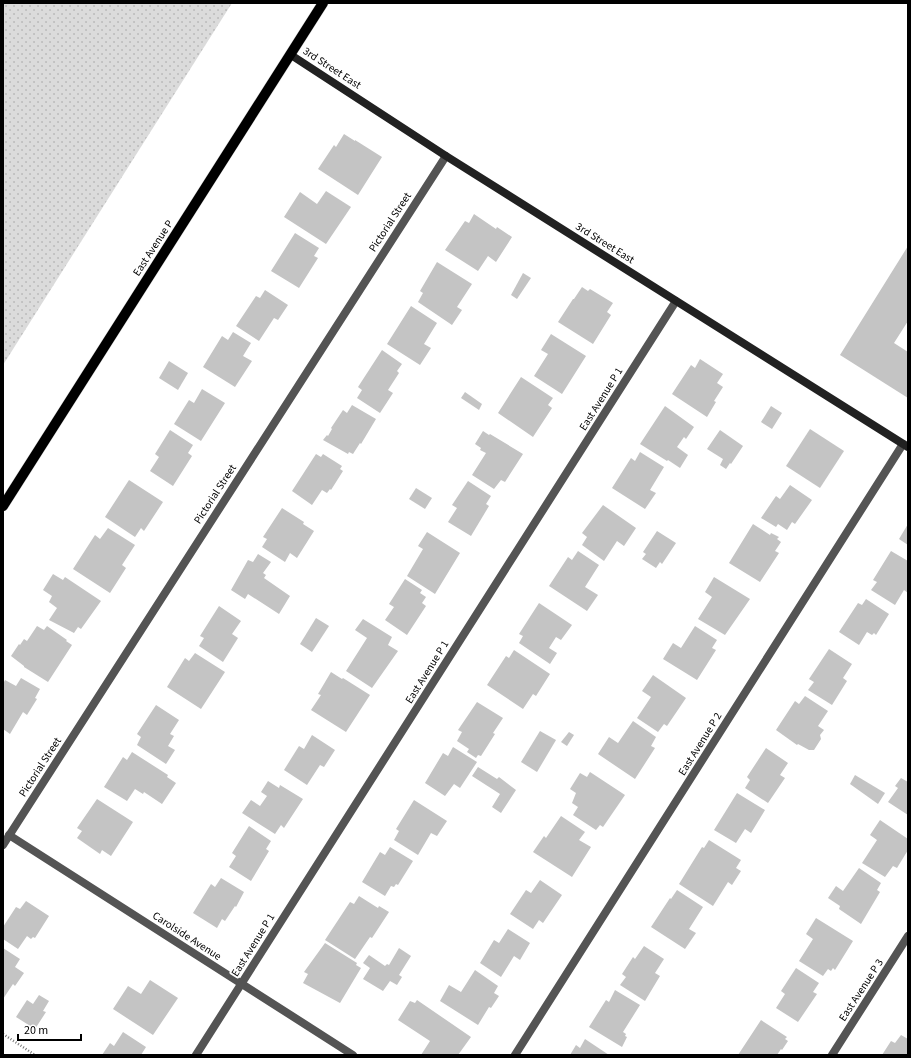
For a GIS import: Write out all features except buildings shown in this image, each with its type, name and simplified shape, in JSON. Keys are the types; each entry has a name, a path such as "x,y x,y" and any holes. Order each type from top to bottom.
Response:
{"main road":[{"name":"East Avenue P","path":"3,506 323,3"}],"street":[{"name":"3rd Street East","path":"291,55 446,156 905,446"},
{"name":"Pictorial Street","path":"3,845 446,156"},
{"name":"East Avenue P 1","path":"196,1055 676,301"},
{"name":"East Avenue P 2","path":"516,1055 905,446"},
{"name":"Carolside Avenue","path":"9,835 353,1055"},
{"name":"East Avenue P 3","path":"832,1055 908,936"}],"path":[{"path":"3,1034 35,1055"}],"shaded area":[{"path":"3,3 232,3 3,365"}]}
